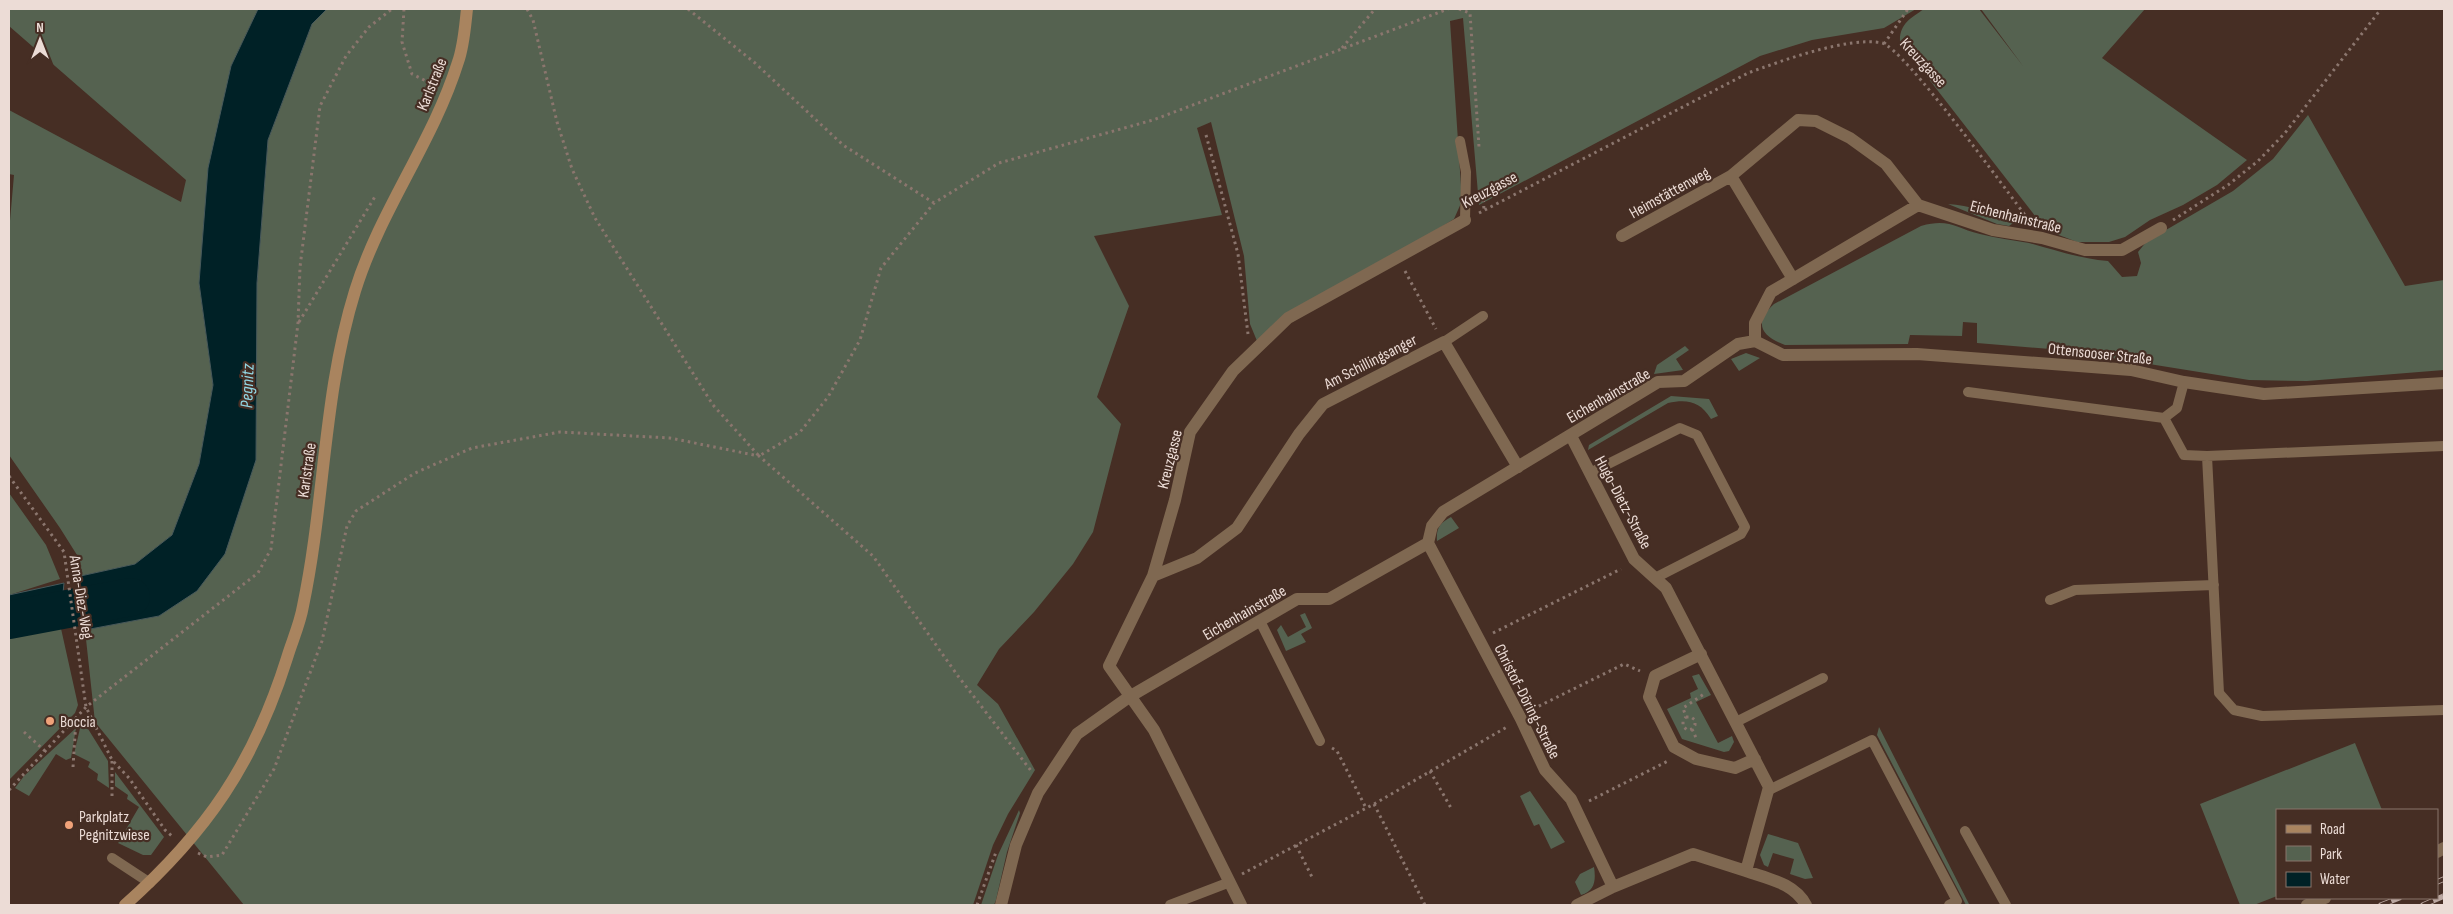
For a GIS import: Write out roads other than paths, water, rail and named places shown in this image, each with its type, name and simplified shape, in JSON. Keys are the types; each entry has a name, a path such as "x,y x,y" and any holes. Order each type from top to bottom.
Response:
{"main road":[{"name":"Karlstraße","path":"125,905 150,883 185,847 227,792 252,749 278,686 303,607 335,370 344,328 356,288 376,234 416,160 459,61 467,9"}],"street":[{"name":"Heimstättenweg","path":"1622,236 1731,176 1798,120 1816,120 1850,138 1886,164 1918,205"},
{"name":"Heimstättenweg","path":"1731,176 1793,279"},
{"name":"Eichenhainstraße","path":"1918,205 1993,230 2042,238 2085,250 2122,250 2161,228"},
{"path":"1754,341 1755,323 1772,292 1918,205"},
{"name":"Kreuzgasse","path":"1129,697 1109,666 1153,576 1175,500 1190,432 1233,372 1288,318 1465,220"},
{"name":"Eichenhainstraße","path":"1001,905 1016,845 1042,786 1077,734 1129,697 1297,599 1329,599 1428,543 1432,526 1443,512 1658,382 1684,381 1738,344 1754,341"},
{"name":"Ottensooser Straße","path":"1754,341 1783,355 1917,354 2131,370 2184,382 2264,394 2444,383"},
{"path":"1444,342 1518,468"},
{"name":"Am Schillingsanger","path":"1153,576 1197,558 1237,528 1299,434 1323,404 1444,342"},
{"name":"Hugo-Dietz-Straße","path":"1571,436 1636,561 1666,588 1770,787 1769,790"},
{"name":"Christof-Döring-Straße","path":"1428,543 1520,717 1545,770 1571,798 1614,886"},
{"path":"1701,654 1655,676 1649,697 1674,747 1696,759 1735,768 1755,759"},
{"path":"1129,697 1154,730 1234,879 1241,905"},
{"path":"1746,871 1769,790"},
{"path":"1577,905 1614,886 1693,854 1792,888 1801,896 1806,905"},
{"path":"2307,905 2322,899"}],"lane":[{"path":"1460,141 1466,172 1465,220"},
{"path":"1444,342 1483,316"},
{"path":"1968,392 2164,418 2177,408 2184,382"},
{"path":"2164,418 2184,455 2207,456 2444,446"},
{"path":"1590,473 1680,428 1697,434 1745,527 1741,534 1655,578"},
{"path":"2207,456 2219,694 2234,710 2262,716 2444,710"},
{"path":"2050,600 2075,590 2214,585"},
{"path":"1260,621 1320,741"},
{"path":"1736,722 1823,678"},
{"path":"1769,790 1872,740 1956,902 1949,905"},
{"path":"1965,831 2006,905"},
{"path":"112,858 150,883"},
{"path":"1170,905 1234,879"}],"water":[{"path":"258,9 327,9 312,24 268,140 257,283 256,460 225,554 197,591 159,616 85,630 76,577 135,564 172,535 199,464 213,385 199,283 208,168 231,66"},
{"path":"64,583 60,624 9,634 9,595"}],"waterway":[{"name":"Pegnitz","path":"9,620 131,597"}],"railway":[{"path":"2438,882 2444,879"},
{"path":"2438,899 2444,896"},
{"path":"2381,905 2396,899"},
{"path":"2423,905 2437,899"}],"place":[{"name":"Boccia","path":"50,721"},
{"name":"Parkplatz Pegnitzwiese","path":"69,825"}]}
